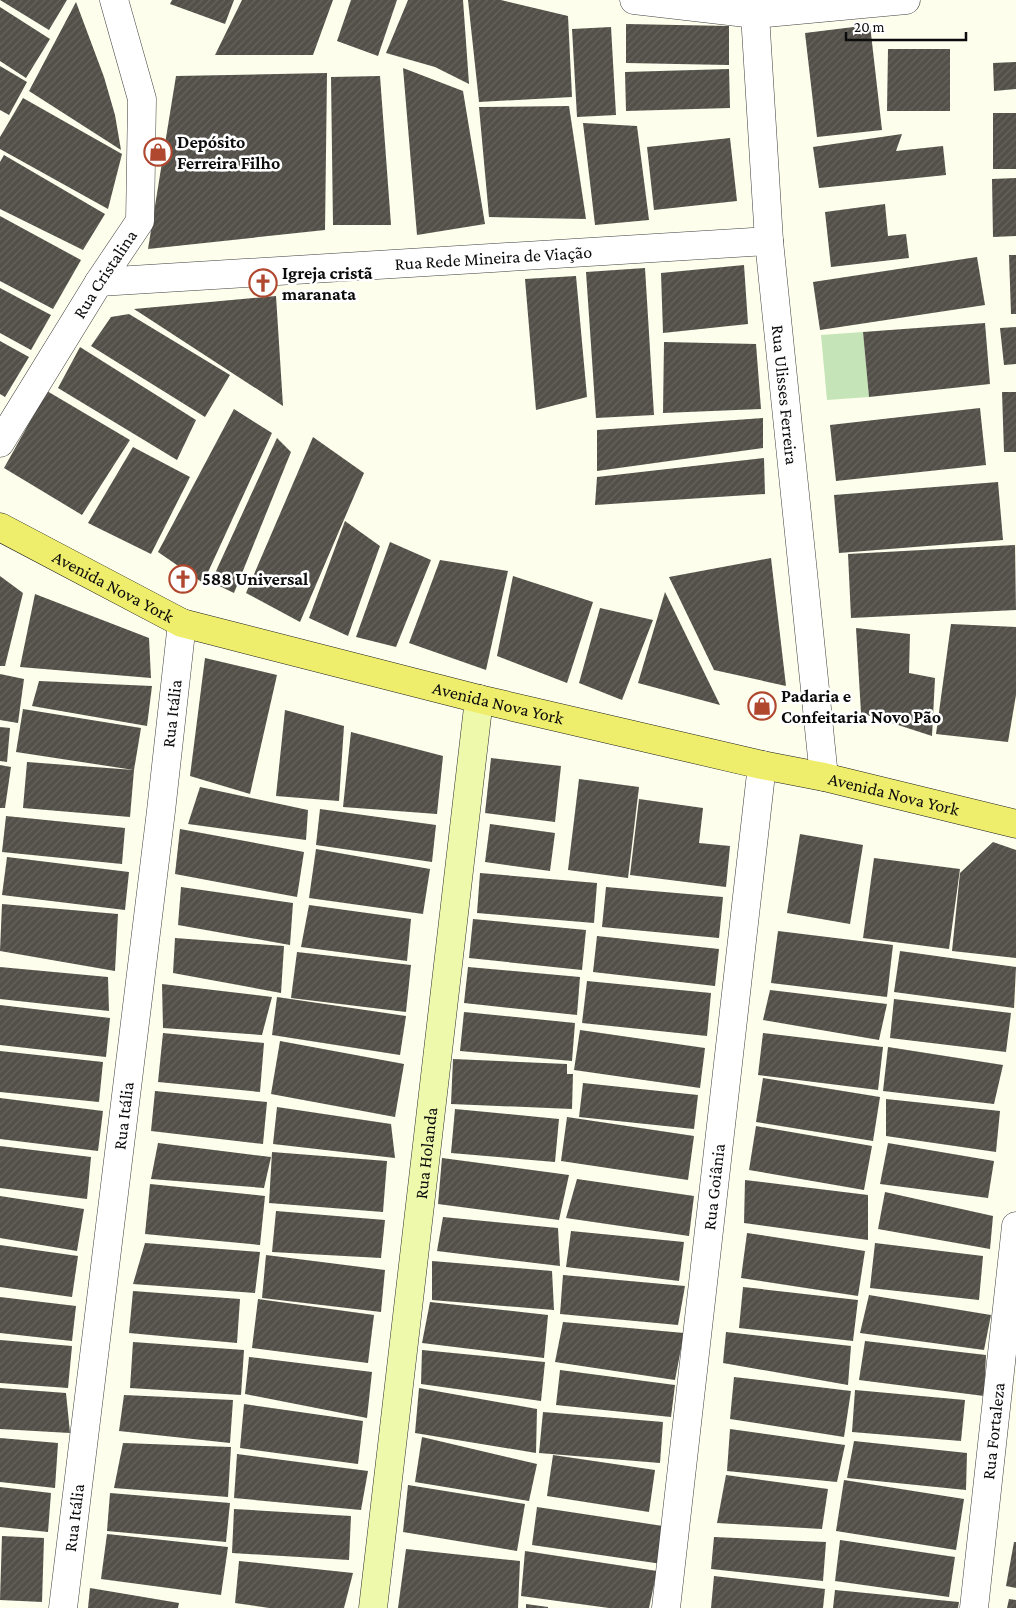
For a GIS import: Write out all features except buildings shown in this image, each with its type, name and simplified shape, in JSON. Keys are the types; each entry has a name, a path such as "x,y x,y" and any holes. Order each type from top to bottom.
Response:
{"main road":[{"name":"Avenida Nova York","path":"0,527 182,623 479,699 762,765 824,777 1016,824"}],"street":[{"name":"Rua Cristalina","path":"0,442 99,282 140,221 142,99 114,0"},
{"path":"634,0 755,14 906,0"},
{"name":"Rua Ulisses Ferreira","path":"755,14 769,241 824,777"},
{"name":"Rua Rede Mineira de Viação","path":"99,282 769,241"},
{"name":"Rua Itália","path":"63,1608 161,811 182,623"},
{"name":"Rua Holanda","path":"373,1608 479,699"},
{"name":"Rua Goiânia","path":"666,1608 762,765"},
{"name":"Rua Fortaleza","path":"974,1608 1016,1226"}],"green space":[{"path":"863,332 869,397 827,400 821,335"}],"place":[{"name":"Depósito Ferreira Filho","path":"158,152"},
{"name":"Igreja cristã maranata","path":"263,283"},
{"name":"588 Universal","path":"183,579"},
{"name":"Padaria e Confeitaria Novo Pão","path":"762,706"}]}
